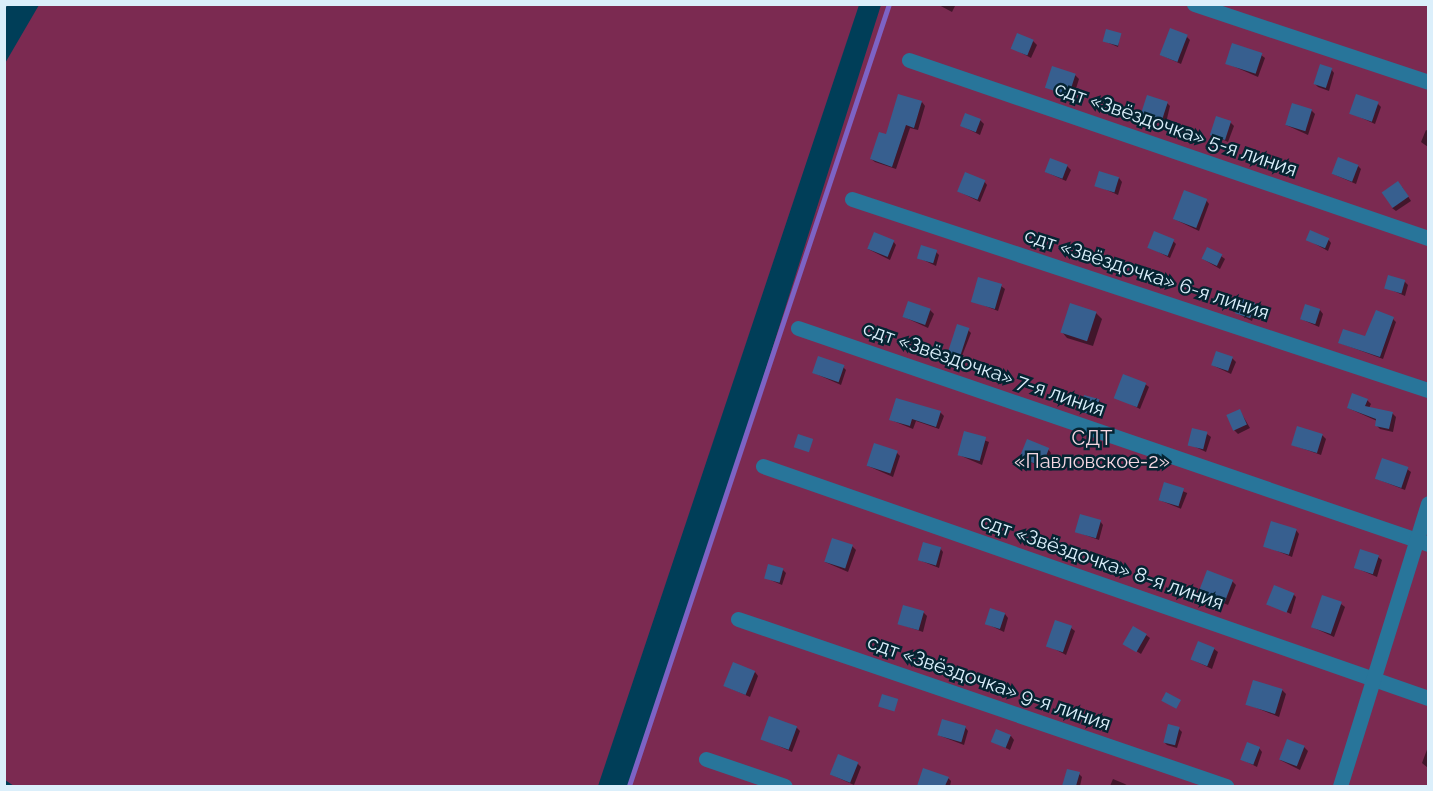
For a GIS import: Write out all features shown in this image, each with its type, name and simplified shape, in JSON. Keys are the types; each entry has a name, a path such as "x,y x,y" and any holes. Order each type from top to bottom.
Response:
{"street":[{"path":"1194,4 1428,82"},
{"name":"сдт «Звёздочка» 5-я линия","path":"909,60 1428,238"},
{"name":"сдт «Звёздочка» 6-я линия","path":"852,199 1428,390"},
{"name":"сдт «Звёздочка» 7-я линия","path":"798,328 1422,542"},
{"name":"сдт «Звёздочка» 8-я линия","path":"763,466 1428,698"},
{"path":"1340,786 1373,679 1422,542 1428,503"},
{"name":"сдт «Звёздочка» 9-я линия","path":"738,619 1226,786"},
{"path":"706,759 785,786"}],"green space":[{"path":"39,5 859,5 598,786 14,786 5,780 4,65"},
{"name":"СДТ «Павловское-2»","path":"881,5 1428,5 1428,786 629,786 720,514"}],"building":[{"path":"1170,28 1188,35 1177,62 1160,55"},
{"path":"1106,29 1121,33 1118,46 1103,42"},
{"path":"1017,33 1034,40 1027,56 1011,49"},
{"path":"1232,43 1262,53 1256,74 1225,64"},
{"path":"1320,64 1332,68 1326,88 1314,84"},
{"path":"1052,66 1076,74 1069,96 1045,88"},
{"path":"898,94 922,101 914,128 906,125 892,167 870,159 879,132 886,134"},
{"path":"1356,94 1379,102 1372,122 1349,114"},
{"path":"1147,95 1168,102 1162,121 1141,114"},
{"path":"1292,103 1312,109 1305,131 1285,125"},
{"path":"965,113 981,119 976,132 960,126"},
{"path":"1216,116 1231,121 1225,140 1210,135"},
{"path":"1338,157 1359,165 1352,182 1332,174"},
{"path":"1050,158 1068,165 1062,179 1045,172"},
{"path":"1099,171 1119,177 1114,192 1094,186"},
{"path":"965,172 985,180 978,200 957,191"},
{"path":"1398,181 1409,197 1393,208 1382,192"},
{"path":"1184,190 1207,199 1196,228 1173,219"},
{"path":"1310,230 1329,238 1325,248 1306,240"},
{"path":"1154,231 1174,239 1168,256 1147,248"},
{"path":"874,232 894,240 888,257 867,249"},
{"path":"921,245 937,250 933,263 917,258"},
{"path":"1207,247 1222,254 1217,266 1202,259"},
{"path":"1388,275 1405,280 1401,293 1384,288"},
{"path":"978,277 1002,284 995,309 971,302"},
{"path":"1240,298 1255,303 1250,318 1235,313"},
{"path":"908,301 931,309 925,325 902,317"},
{"path":"1070,303 1097,312 1087,341 1060,332"},
{"path":"1305,304 1320,309 1315,324 1300,319"},
{"path":"1376,310 1394,317 1380,357 1338,343 1343,329 1365,336"},
{"path":"957,324 969,328 958,363 946,359"},
{"path":"1216,351 1233,357 1228,371 1211,365"},
{"path":"818,356 844,365 839,382 812,373"},
{"path":"1123,374 1146,383 1137,407 1114,398"},
{"path":"1352,393 1368,399 1365,406 1393,412 1389,429 1375,426 1376,419 1347,408"},
{"path":"1084,395 1099,399 1095,416 1080,411"},
{"path":"896,398 941,411 936,427 912,419 910,426 889,420"},
{"path":"1240,409 1247,425 1233,431 1226,415"},
{"path":"1297,426 1323,434 1317,453 1291,445"},
{"path":"1192,428 1208,432 1203,449 1188,445"},
{"path":"964,431 986,437 980,461 958,455"},
{"path":"798,434 813,439 809,452 794,447"},
{"path":"1027,439 1049,448 1042,467 1020,458"},
{"path":"874,443 898,451 890,474 867,466"},
{"path":"1382,458 1408,467 1401,488 1375,479"},
{"path":"1164,482 1184,488 1179,506 1158,500"},
{"path":"1080,514 1101,520 1096,538 1075,532"},
{"path":"1271,521 1297,529 1289,555 1263,547"},
{"path":"832,538 853,545 845,569 824,562"},
{"path":"923,542 941,547 936,566 918,560"},
{"path":"1360,549 1379,555 1373,574 1354,568"},
{"path":"768,564 783,568 780,583 764,578"},
{"path":"1207,570 1233,580 1225,602 1198,592"},
{"path":"1274,585 1294,593 1287,613 1266,604"},
{"path":"1322,595 1342,602 1331,634 1311,627"},
{"path":"903,605 924,611 919,630 897,624"},
{"path":"990,608 1005,613 1000,629 985,624"},
{"path":"1055,620 1072,626 1063,652 1046,646"},
{"path":"1133,626 1147,634 1136,652 1122,644"},
{"path":"1198,641 1215,648 1207,666 1191,660"},
{"path":"733,662 755,671 746,695 723,686"},
{"path":"1253,680 1283,689 1275,714 1245,705"},
{"path":"1166,692 1181,700 1176,709 1161,701"},
{"path":"882,694 898,699 894,711 878,706"},
{"path":"769,716 797,726 789,750 760,739"},
{"path":"942,719 966,726 961,742 937,735"},
{"path":"1168,724 1180,727 1175,745 1163,742"},
{"path":"996,729 1011,735 1006,748 991,742"},
{"path":"1287,739 1305,746 1297,766 1279,760"},
{"path":"1247,742 1260,747 1253,765 1240,760"},
{"path":"838,754 858,762 850,783 830,774"},
{"path":"923,768 949,777 945,786 917,786"},
{"path":"1067,769 1080,772 1076,786 1062,786"}],"waterway":[{"path":"629,786 889,4"}]}
